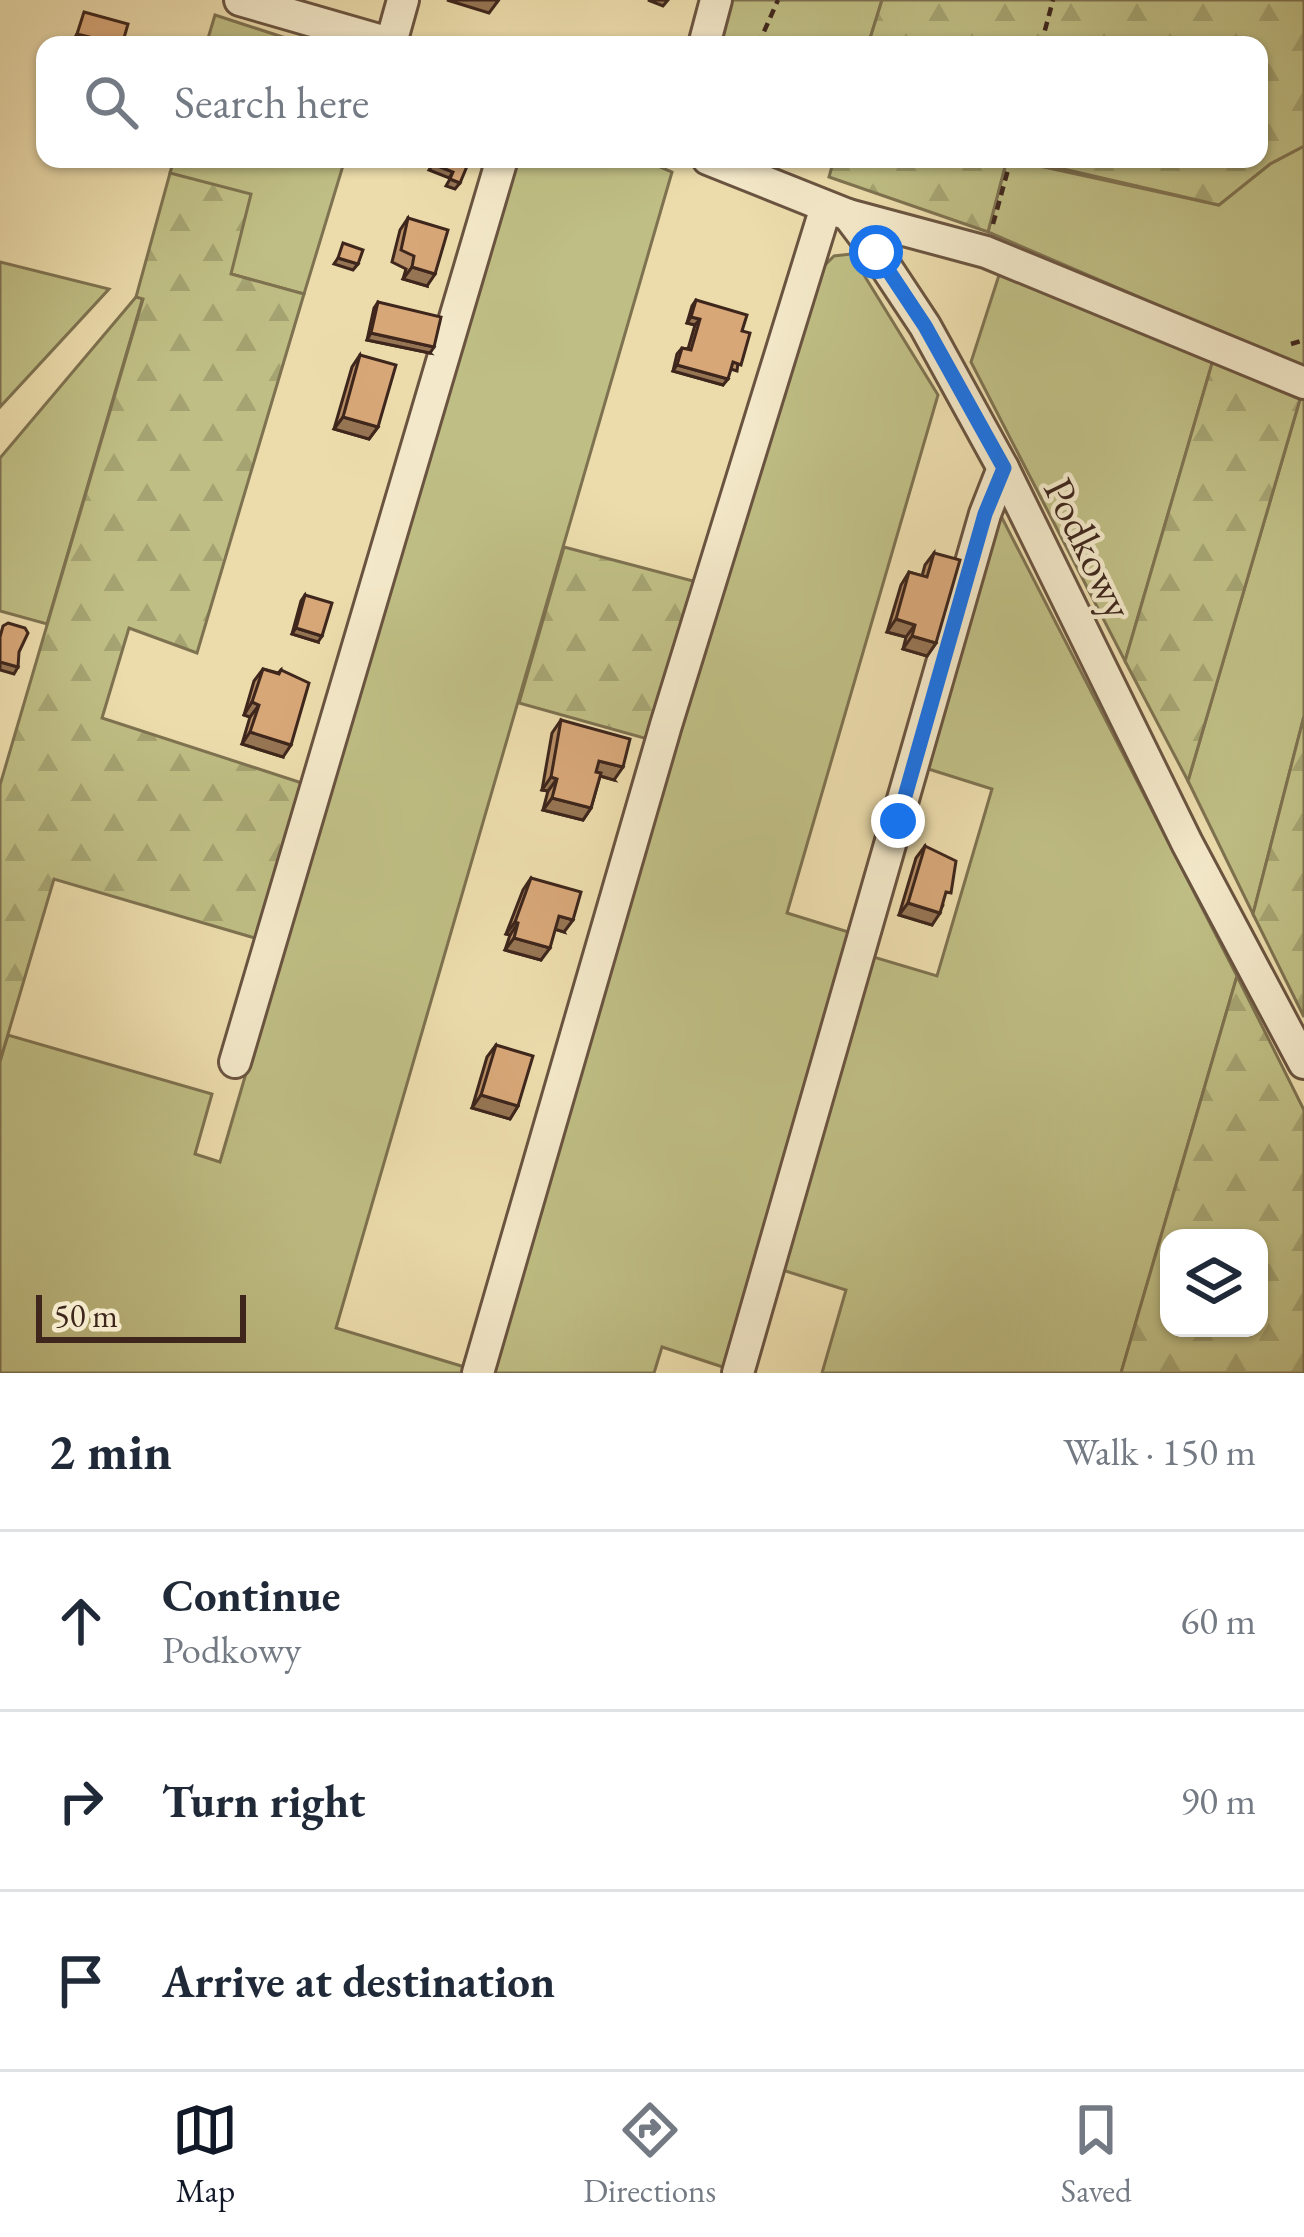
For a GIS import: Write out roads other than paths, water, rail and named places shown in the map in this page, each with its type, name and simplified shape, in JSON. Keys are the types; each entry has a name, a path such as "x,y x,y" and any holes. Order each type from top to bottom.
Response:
{"street":[{"path":"240,0 365,36"},
{"path":"395,36 403,0"},
{"path":"706,36 716,0"},
{"path":"235,1062 499,168"},
{"path":"730,168 837,211 986,252 1304,383"},
{"path":"478,1373 666,725 837,211"},
{"name":"Podkowy","path":"837,211 925,326 1004,468 1187,843 1304,1063"},
{"path":"738,1373 985,514 1004,468"}]}
